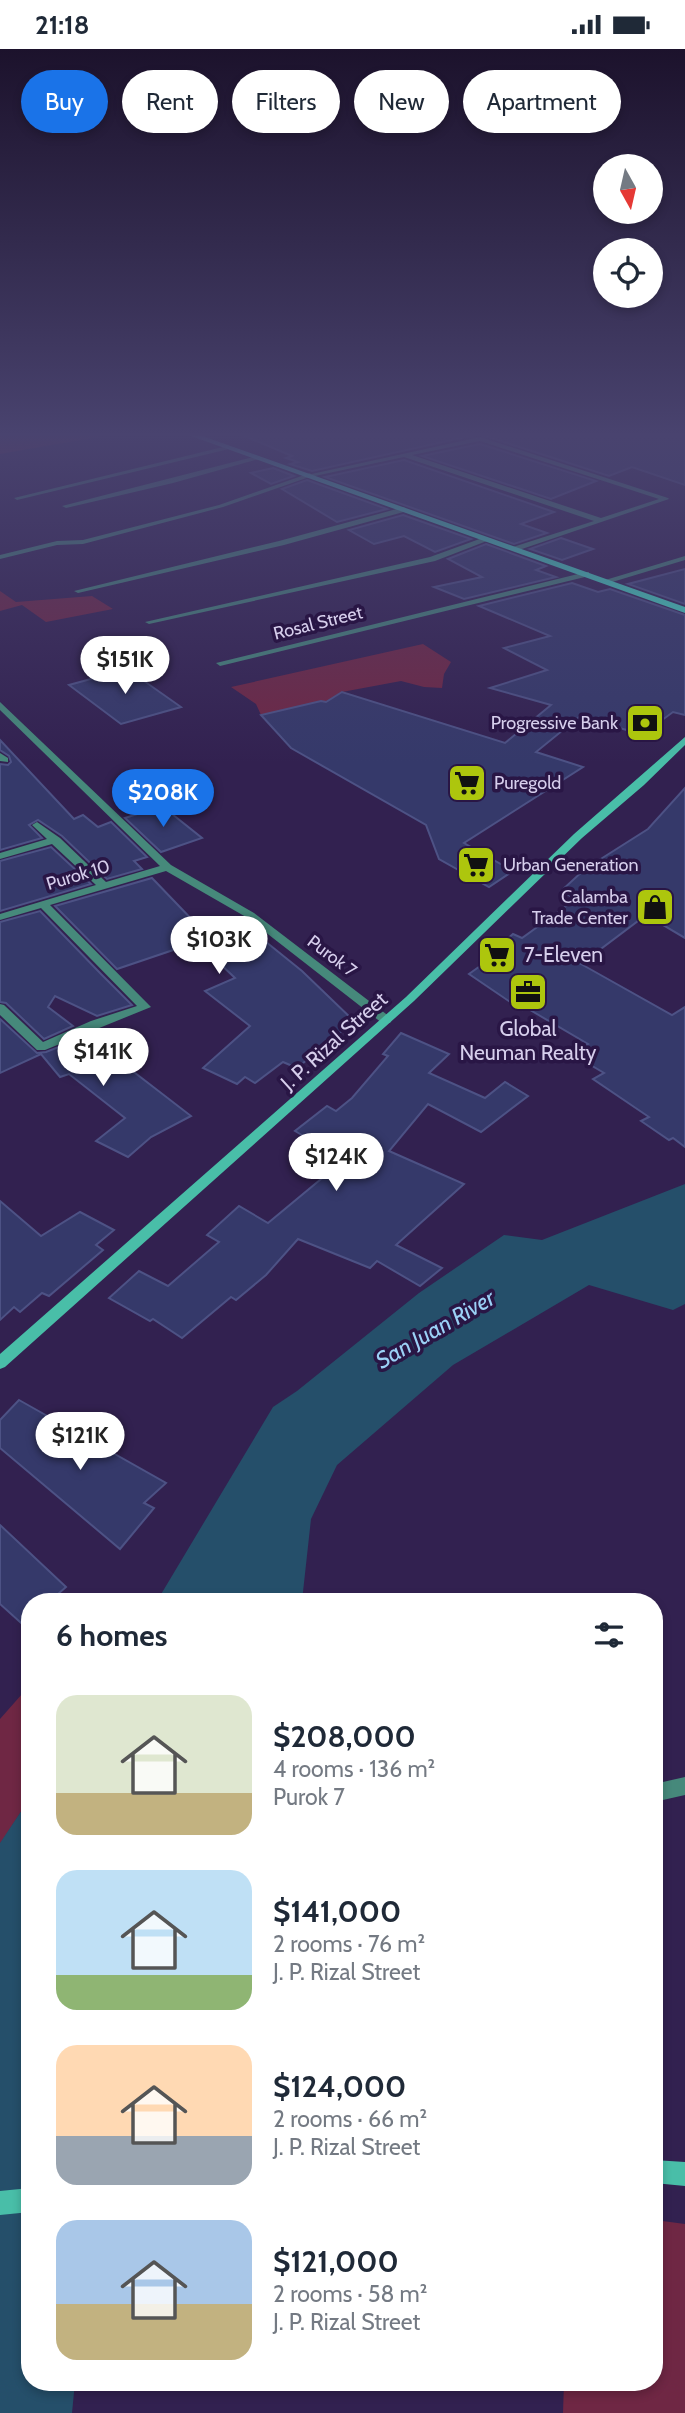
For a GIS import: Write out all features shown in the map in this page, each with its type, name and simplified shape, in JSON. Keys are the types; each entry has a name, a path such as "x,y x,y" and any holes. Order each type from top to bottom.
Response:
{"main road":[{"path":"497,542 685,610"},
{"name":"J. P. Rizal Street","path":"0,1363 386,1020 578,836 685,740"},
{"path":"663,2172 685,2174"},
{"path":"0,2203 21,2201"}],"street":[{"path":"0,557 57,543 75,542"},
{"path":"78,591 283,542"},
{"path":"149,622 432,559 479,542"},
{"path":"516,549 537,542"},
{"path":"606,581 685,558"},
{"name":"Rosal Street","path":"220,663 586,574"},
{"name":"Purok 7","path":"0,705 167,867 250,915 386,1020"},
{"path":"37,825 103,885"},
{"path":"0,856 56,840"},
{"name":"Purok 10","path":"0,917 167,867"},
{"path":"0,1008 41,1047 145,1007 43,904"},
{"path":"663,1791 685,1786"}],"shaded area":[{"path":"0,591 16,602 92,596 113,609 46,622 22,605 0,611"},
{"path":"423,644 451,662 444,674 442,688 401,681 342,692 330,700 261,715 256,704 231,687"},
{"path":"21,1695 21,1812 0,1844 0,1719"},
{"path":"663,2221 685,2224 685,2413 563,2413 564,2391 663,2391"}],"water":[{"name":"San Juan River","path":"685,1184 685,1304 673,1310 589,1285 453,1365 337,1465 311,1519 303,1593 162,1593 273,1407 297,1391 419,1293 504,1235 542,1240"},
{"path":"21,1812 21,2391 74,2391 72,2413 0,2413 0,1843"}],"building":[{"path":"416,542 462,542 435,552"},
{"path":"549,542 574,542 593,549 562,560 530,549"},
{"path":"486,544 546,566 536,570 556,577 464,599 434,587 482,577 448,559"},
{"path":"685,569 685,604 628,584"},
{"path":"572,583 598,592 610,589 685,615 685,715 673,712 650,729 643,727 638,733 579,717 536,752 583,767 464,843 513,871 489,887 439,859 426,825 291,748 261,715 326,702 342,692 505,743 551,705 490,688 547,670 504,648 550,636 479,606"},
{"path":"127,669 181,707 121,724 69,685"},
{"path":"0,740 74,819 83,815 98,827 111,822 147,857 134,861 142,869 107,879 62,836 38,820 29,825 42,838 0,850 0,764 8,765 11,762 9,756 0,750"},
{"path":"685,788 685,938 646,915 581,964 672,1015 685,1007 685,1147 673,1138 669,1140 641,1121 649,1117 593,1079 604,1073 572,1054 588,1044 525,1007 522,1010 469,974 490,959 486,957 513,934 522,938 576,899 561,891 585,869 648,829"},
{"path":"162,806 202,838 161,852 125,818"},
{"path":"51,847 91,884 0,911 0,861"},
{"path":"152,878 201,929 235,917 302,971 354,1021 297,1068 283,1062 255,1083 245,1077 237,1084 203,1068 250,1026 205,991 235,978 197,942 117,969 55,906"},
{"path":"40,911 132,1005 97,1016 55,996 48,1007 73,1026 44,1039 6,1003 0,1002 0,922"},
{"path":"0,1019 37,1053 87,1036 191,1116 151,1137 128,1157 96,1141 125,1118 69,1074 60,1077 41,1054 0,1073"},
{"path":"401,1033 449,1054 429,1073 485,1098 505,1082 528,1096 481,1132 428,1104 389,1151 464,1184 396,1245 442,1268 420,1286 377,1261 370,1268 298,1239 266,1275 236,1300 231,1297 182,1338 153,1319 150,1321 109,1298 139,1271 168,1286 219,1242 207,1235 239,1206 268,1223 321,1179 315,1175 337,1156 295,1131 327,1106 336,1111 352,1098 388,1056 383,1054"},
{"path":"0,1201 41,1236 80,1212 114,1230 96,1245 103,1250 49,1296 42,1293 20,1312 14,1307 0,1320"},
{"path":"19,1400 166,1483 144,1503 154,1508 120,1549 0,1448 0,1420"},
{"path":"0,1525 66,1587 59,1593 21,1593 21,1623 0,1604"}],"place":[{"name":"Progressive Bank","path":"645,723"},
{"name":"Puregold","path":"467,783"},
{"name":"Urban Generation","path":"476,865"},
{"name":"Calamba Trade Center","path":"655,907"},
{"name":"7-Eleven","path":"497,955"},
{"name":"Global Neuman Realty","path":"528,992"}]}
